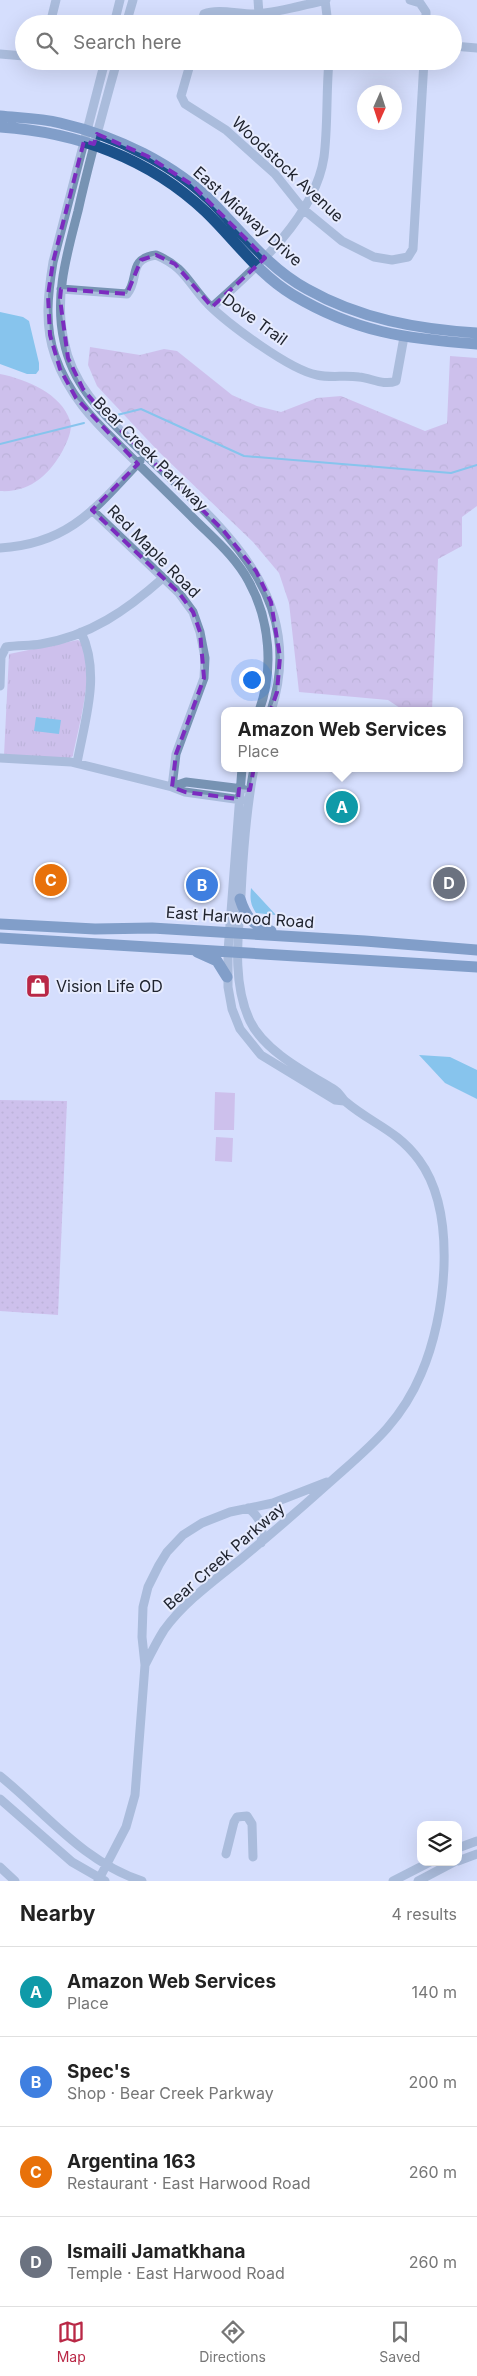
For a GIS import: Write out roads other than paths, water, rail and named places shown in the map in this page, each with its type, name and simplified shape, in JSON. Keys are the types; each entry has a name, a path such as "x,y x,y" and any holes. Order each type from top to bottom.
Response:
{"main road":[{"name":"East Midway Drive","path":"0,116 60,122 91,137 178,188 205,211 256,267 292,294 336,318 377,332 404,337 477,344"},
{"name":"East Midway Drive","path":"0,127 91,137 147,156 191,184 214,204 265,258 305,288 342,308 380,320 446,331 477,333"},
{"path":"240,899 245,914 257,926 302,937"},
{"name":"East Harwood Road","path":"0,924 95,929 152,928 472,950"},
{"path":"15,924 15,939"},
{"path":"0,938 471,967 472,950"},
{"path":"189,949 217,962 227,977"}],"street":[{"path":"52,15 56,0"},
{"path":"116,15 120,0"},
{"path":"129,15 133,0"},
{"path":"258,0 260,14"},
{"path":"204,15 212,11 260,14 325,0 327,15"},
{"path":"410,0 420,3 426,15"},
{"path":"462,47 477,48"},
{"path":"0,54 15,55"},
{"name":"Bear Creek Parkway","path":"103,70 61,288 60,320 64,341 75,373 83,389 104,414 223,530 256,571 271,602 277,629 280,657 277,692 272,707"},
{"name":"Bear Creek Parkway","path":"113,70 53,262 48,295 50,335 60,369 88,415 229,554 249,582 262,614 268,644 268,671 260,707"},
{"name":"Woodstock Avenue","path":"188,70 181,96 185,104 226,130 275,174 303,209 342,241 374,257 392,260 408,257 413,249 423,70"},
{"path":"212,308 265,258 303,209 318,179 324,156 328,70"},
{"name":"Dove Trail","path":"61,288 127,294 140,260 156,255 175,264 212,308 234,326 267,349 315,375 359,376 389,384 396,381 404,337"},
{"path":"0,548 19,546 49,538 80,522 146,455"},
{"name":"Red Maple Road","path":"92,510 163,578 193,612 200,632 205,658 204,678 176,754 172,786"},
{"path":"0,686 1,657 6,647 42,644 81,632 116,616 136,602 163,578"},
{"path":"77,763 92,676 88,646 81,632"},
{"path":"0,758 77,763 172,786 185,792 248,801"},
{"name":"Bear Creek Parkway","path":"241,772 238,799 233,951 227,977 229,999 236,1020 249,1042 261,1055 334,1100 344,1101"},
{"name":"Bear Creek Parkway","path":"234,933 240,899 244,829 253,772"},
{"path":"172,786 186,782 250,790"},
{"name":"Bear Creek Parkway","path":"145,1664 164,1630 189,1604 382,1436 402,1409 421,1375 436,1325 444,1260 443,1225 436,1190 421,1162 408,1146 391,1131 344,1101 339,1093 316,1080 270,1046 256,1030 242,999 233,951"},
{"name":"Bear Creek Parkway","path":"101,1880 126,1827 135,1795 145,1664 142,1637 143,1607 148,1587 167,1552 183,1535 202,1523 230,1512 273,1503 334,1479"},
{"path":"248,1508 258,1517 261,1525 263,1532 261,1543"},
{"path":"0,1776 83,1850 142,1881"},
{"path":"0,1799 72,1862 101,1880"},
{"path":"226,1854 234,1822 237,1817 247,1816 252,1824 253,1857"},
{"path":"33,1829 44,1817"},
{"path":"462,1846 477,1841"},
{"path":"462,1859 477,1854"},
{"path":"393,1881 422,1866"},
{"path":"418,1881 446,1866"},
{"path":"0,1867 15,1881"}],"water":[{"path":"0,312 23,317 29,321 39,363 39,370 36,374 27,374 0,364"},
{"path":"36,717 61,720 59,734 34,731"},
{"path":"251,888 276,915 256,913 251,901"},
{"path":"419,1055 450,1057 477,1070 477,1099 445,1083"}],"waterway":[{"path":"117,415 141,409 244,456 451,473 477,465"},
{"path":"0,444 84,423"}],"place":[{"name":"Amazon Web Services","path":"342,807"},
{"name":"Argentina 163","path":"51,880"},
{"name":"Ismaili Jamatkhana","path":"449,883"},
{"name":"Spec's","path":"202,885"},
{"name":"Vision Life OD","path":"38,986"}]}
